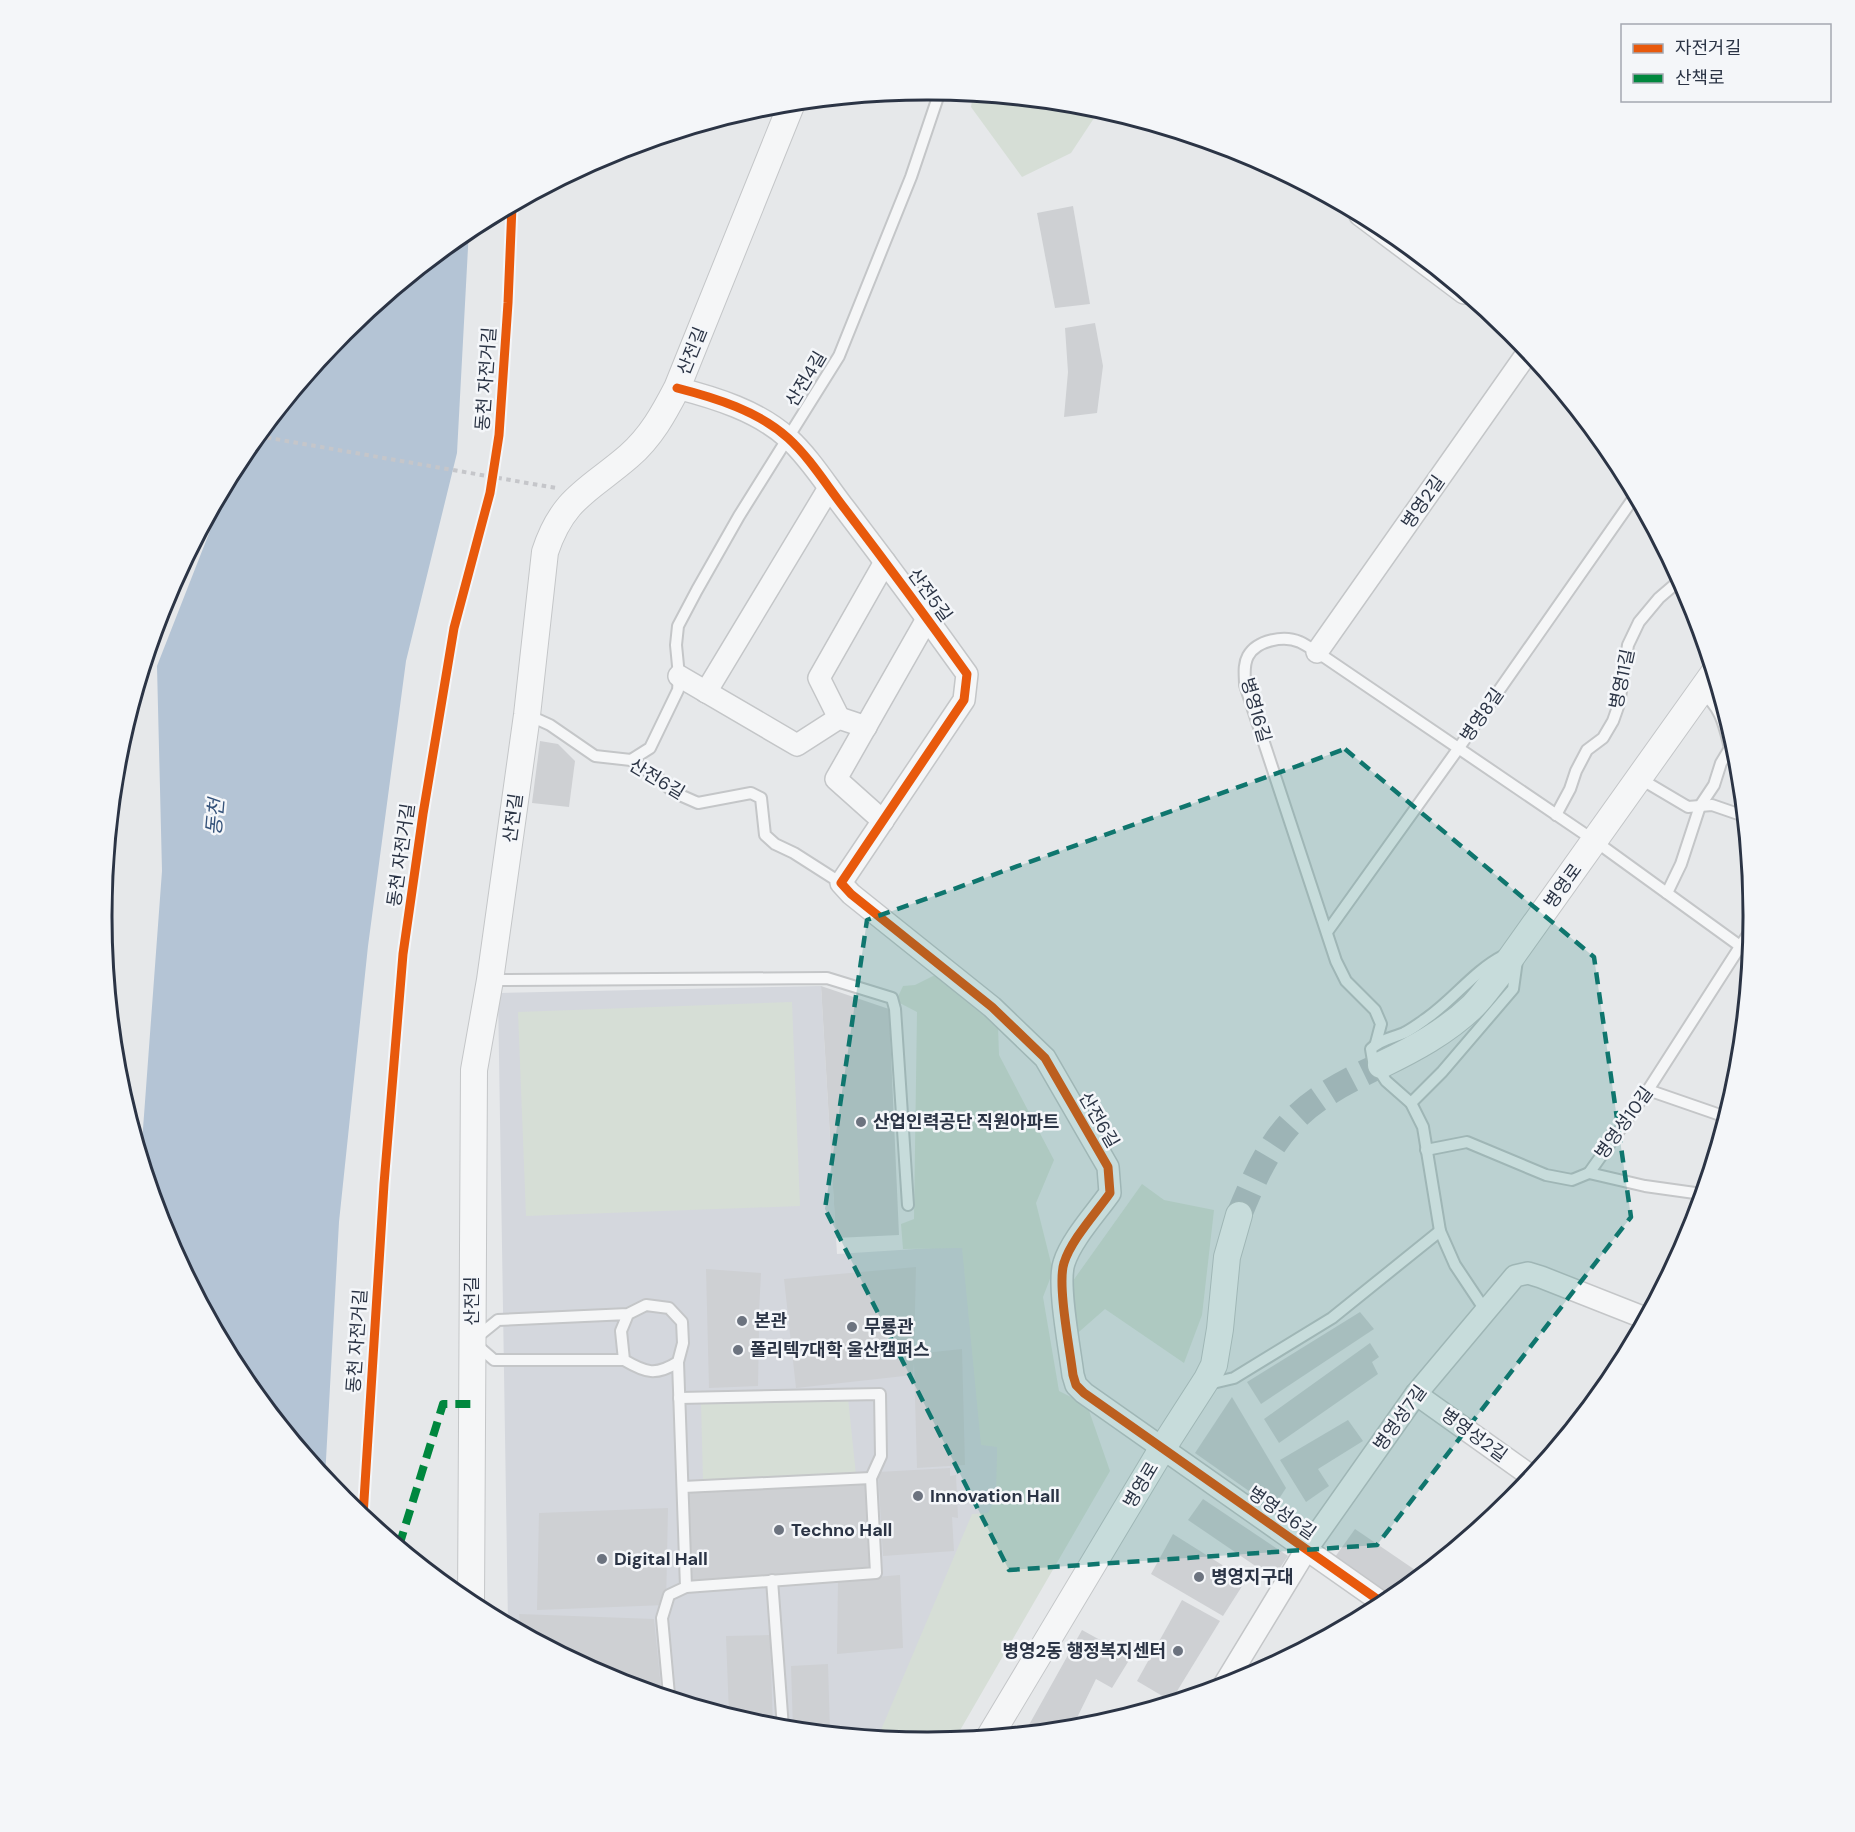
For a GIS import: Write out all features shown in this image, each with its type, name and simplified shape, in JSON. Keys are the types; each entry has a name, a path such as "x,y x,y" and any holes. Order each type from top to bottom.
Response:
{"street":[{"name":"산전길","path":"471,1592 474,1070 490,980 527,715 545,552 551,534 569,505 629,456 647,438 662,417 677,388 788,113"},
{"name":"병영2길","path":"1317,652 1523,359"},
{"name":"산전5길","path":"677,388 709,396 737,407 788,438 829,488 967,674 964,699 841,883"},
{"path":"706,692 829,488"},
{"path":"866,727 839,718 819,678 885,562"},
{"path":"883,821 836,779 927,619"},
{"path":"679,676 797,745 839,718"},
{"name":"병영로","path":"1379,1054 1417,1048 1447,1028 1474,1005 1518,948 1707,682"},
{"name":"산전6길","path":"841,883 851,894 992,1007 1045,1058 1108,1167 1110,1192 1073,1244 1063,1264 1062,1282 1073,1375 1076,1385 1084,1393 1162,1449"},
{"name":"병영로","path":"994,1729 1214,1365 1227,1257 1239,1215"},
{"name":"병영성7길","path":"1232,1672 1306,1550 1416,1394 1515,1276 1528,1273 1639,1316"},
{"name":"병영성2길","path":"1416,1394 1525,1471"},
{"name":"병영성6길","path":"1162,1449 1375,1598"}],"lane":[{"name":"산전4길","path":"632,760 650,748 678,690 676,645 678,626 734,526 839,356 911,177 937,100"},
{"name":"병영8길","path":"1326,932 1458,749 1631,502"},
{"name":"병영11길","path":"1556,815 1587,750 1603,738 1613,721 1619,704 1628,645 1639,622 1659,598 1673,586"},
{"name":"병영16길","path":"1411,1104 1386,1081 1373,1061 1371,1049 1379,1054 1381,1024 1375,1010 1346,981 1326,932 1245,684 1244,667 1248,656 1256,647 1272,640 1287,639 1299,641 1317,652 1595,841 1740,946"},
{"path":"1707,682 1714,702"},
{"name":"산전6길","path":"527,715 550,725 595,756 632,760 661,780 672,792 698,803 751,793 760,798 765,835 775,844 794,853 841,883"},
{"path":"1667,893 1681,864 1700,806 1714,785 1721,763 1726,755"},
{"path":"1639,778 1688,807 1712,805 1736,813"},
{"name":"병영성10길","path":"1426,1150 1467,1142 1546,1175 1572,1180 1589,1173 1648,1090 1742,943"},
{"path":"1485,1310 1455,1265 1440,1231 1423,1127 1411,1104 1442,1072 1513,989 1518,948"},
{"path":"490,980 827,978 892,998 895,1009 908,1205"},
{"path":"1648,1090 1718,1114"},
{"path":"1589,1173 1645,1186 1694,1193"},
{"path":"1207,1379 1217,1382 1234,1378 1332,1318 1440,1231"},
{"path":"678,1362 663,1371 643,1371 624,1360 494,1360 472,1341 498,1320 628,1314 646,1305 669,1308 682,1322 683,1342 678,1362 686,1587"},
{"path":"624,1360 621,1331 628,1314"},
{"path":"668,1689 662,1618 669,1595 686,1587 876,1573 871,1478 881,1456 880,1394 679,1398"},
{"path":"683,1487 871,1478"},
{"path":"772,1580 782,1718"}],"path":[{"path":"268,438 538,485"},
{"path":"492,482 494,470"}],"highlighted area":[{"path":"1345,749 1594,957 1631,1217 1377,1545 1009,1570 825,1209 867,920"}],"shaded area":[{"path":"972,102 981,102 1034,107 1094,118 1071,153 1022,177 971,107"},
{"path":"939,973 982,1006 998,1026 999,1055 1054,1160 1036,1203 1053,1271 1043,1297 1059,1391 1087,1405 1110,1471 960,1731 881,1730 972,1514 988,1513 996,1498 997,1447 981,1445 962,1248 903,1249 901,1224 914,1219 917,1012 896,1001 903,986 915,985"},
{"name":"폴리텍7대학 울산캠퍼스","path":"821,986 837,1254 963,1246 997,1446 1001,1515 930,1732 821,1725 716,1704 615,1669 567,1647 508,1615 498,993"},
{"path":"792,1002 800,1206 526,1216 518,1012"},
{"path":"1142,1184 1164,1200 1214,1210 1202,1315 1184,1363 1105,1309 1072,1338 1065,1292"},
{"path":"848,1398 856,1475 703,1482 701,1401"}],"water":[{"name":"동천","path":"468,242 457,453 406,661 368,946 339,1222 326,1466 249,1369 221,1324 174,1228 155,1178 143,1136 162,871 157,666 213,523 249,463 314,378 351,339 431,269"}],"building":[{"path":"1073,206 1090,304 1055,308 1037,213"},
{"path":"1095,323 1103,366 1097,413 1064,417 1068,372 1065,328"},
{"path":"540,741 558,744 575,761 569,807 532,803"},
{"name":"산업인력공단 직원아파트","path":"821,986 889,1009 899,1235 836,1238"},
{"name":"무룡관","path":"916,1267 914,1354 962,1349 965,1465 917,1468 914,1363 913,1375 796,1388 784,1279"},
{"name":"본관","path":"706,1269 761,1273 759,1311 776,1312 777,1330 759,1331 758,1386 709,1388"},
{"path":"1360,1312 1374,1329 1261,1404 1247,1382"},
{"path":"1370,1343 1379,1357 1372,1362 1378,1374 1279,1443 1264,1419"},
{"path":"1232,1397 1286,1488 1273,1508 1195,1453"},
{"path":"1348,1420 1363,1441 1318,1469 1329,1486 1306,1502 1280,1460"},
{"name":"Innovation Hall","path":"950,1468 950,1476 956,1475 958,1518 952,1517 954,1551 883,1556 878,1472"},
{"name":"Techno Hall","path":"865,1484 871,1568 691,1582 688,1492"},
{"path":"1203,1499 1288,1556 1273,1578 1188,1520"},
{"name":"Digital Hall","path":"668,1508 666,1605 537,1610 539,1513"},
{"path":"1355,1529 1415,1570 1385,1591 1335,1557"},
{"name":"병영지구대","path":"1173,1534 1246,1580 1223,1616 1151,1574"},
{"path":"900,1575 903,1648 837,1654 838,1580"},
{"name":"병영2동 행정복지센터","path":"1182,1600 1220,1621 1176,1692 1163,1696 1137,1681"},
{"path":"519,1614 654,1619 661,1686 615,1669 520,1622"},
{"path":"1082,1630 1131,1657 1112,1688 1096,1679 1077,1718 1029,1726"},
{"path":"770,1635 773,1717 729,1707 726,1636"},
{"path":"828,1664 830,1726 793,1720 791,1666"}],"tunnel":[{"path":"1239,1215 1264,1161 1291,1122 1328,1093 1381,1065"}],"marked path":[{"path":"401,1538 443,1404 472,1404"}],"cycle path":[{"name":"동천 자전거길","path":"364,1505 384,1184 403,954 423,814 454,628 490,493 499,435 512,215"},
{"path":"677,388 707,396 750,413 788,438 818,472 967,674 964,700 841,883 851,894 992,1007 1045,1058 1108,1167 1110,1193 1072,1245 1062,1273 1065,1318 1076,1385 1084,1393 1375,1598"}],"place":[{"name":"산업인력공단 직원아파트","path":"861,1122"},
{"name":"본관","path":"742,1321"},
{"name":"무룡관","path":"852,1327"},
{"name":"폴리텍7대학 울산캠퍼스","path":"738,1350"},
{"name":"Innovation Hall","path":"918,1496"},
{"name":"Techno Hall","path":"779,1530"},
{"name":"Digital Hall","path":"602,1559"},
{"name":"병영지구대","path":"1199,1577"},
{"name":"병영2동 행정복지센터","path":"1178,1651"}]}
